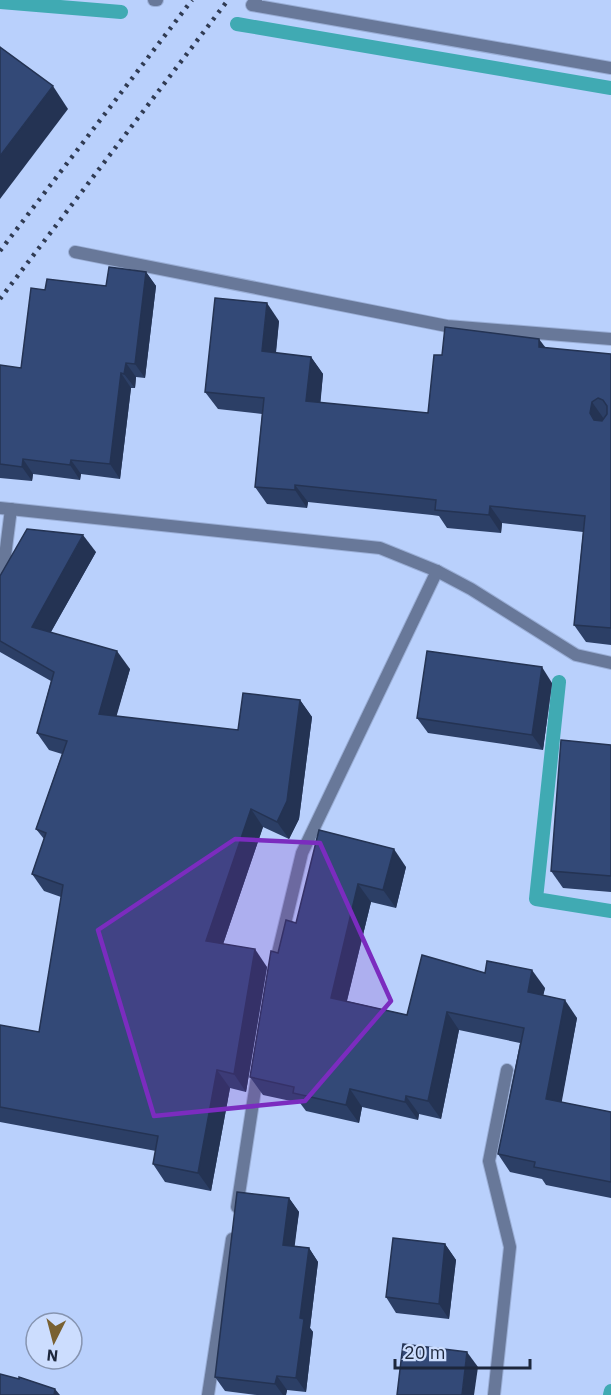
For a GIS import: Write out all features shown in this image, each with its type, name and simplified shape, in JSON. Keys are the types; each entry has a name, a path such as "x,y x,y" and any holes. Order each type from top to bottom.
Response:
{"street":[{"path":"256,0 252,5 611,68"},
{"path":"75,252 447,326 611,339"},
{"path":"0,571 4,564 5,508 380,548 437,571 471,589 576,655 611,663"},
{"path":"274,971 302,853 437,571"},
{"path":"208,1395 260,1053"},
{"path":"494,1395 510,1247 489,1161 507,1070"}],"highlighted area":[{"path":"235,839 320,843 391,1001 305,1101 154,1116 98,930"}],"building":[{"path":"0,47 53,86 0,156"},
{"path":"109,267 146,272 135,364 126,363 124,374 121,373 110,464 71,460 70,465 23,459 22,467 0,464 0,365 21,368 31,288 45,290 47,279 106,286"},
{"path":"215,298 267,303 262,351 311,357 306,401 428,413 434,355 442,355 445,327 539,339 539,347 611,354 611,628 574,625 585,516 490,506 489,515 435,510 436,500 295,485 295,490 255,487 264,398 205,392","holes":["598,398 603,400 607,406 607,414 602,421 594,420 590,413 592,402"]},
{"path":"27,529 83,535 32,627 117,651 99,714 238,730 243,693 300,700 287,801 277,822 251,809 206,941 255,949 234,1074 217,1070 198,1173 153,1164 158,1136 0,1107 0,1025 39,1032 63,885 32,874 46,833 36,829 67,741 37,733 54,672 0,641 0,576"},
{"path":"427,651 542,667 532,735 417,718"},
{"path":"561,740 611,745 611,876 551,871"},
{"path":"319,830 394,849 383,890 358,884 331,998 407,1015 422,955 485,973 487,961 532,970 528,992 565,1000 546,1099 611,1112 611,1182 534,1167 535,1162 498,1154 524,1028 447,1012 428,1101 406,1096 405,1102 350,1089 346,1105 293,1093 294,1087 250,1077 271,951 278,953 286,920 296,923"},
{"path":"237,1192 289,1198 283,1245 309,1248 300,1318 304,1319 296,1378 277,1376 275,1384 215,1377"},
{"path":"393,1238 445,1244 439,1304 386,1297"},
{"path":"403,1344 467,1352 462,1395 397,1395"},
{"path":"0,1374 19,1379 19,1377 55,1389 54,1395 0,1395"}],"waterway":[{"path":"0,2 121,12"},
{"path":"237,24 611,88"},
{"path":"559,682 536,899 611,911"},
{"path":"610,1395 611,1391"}],"railway":[{"path":"0,251 192,0"},
{"path":"0,299 228,0"}]}
